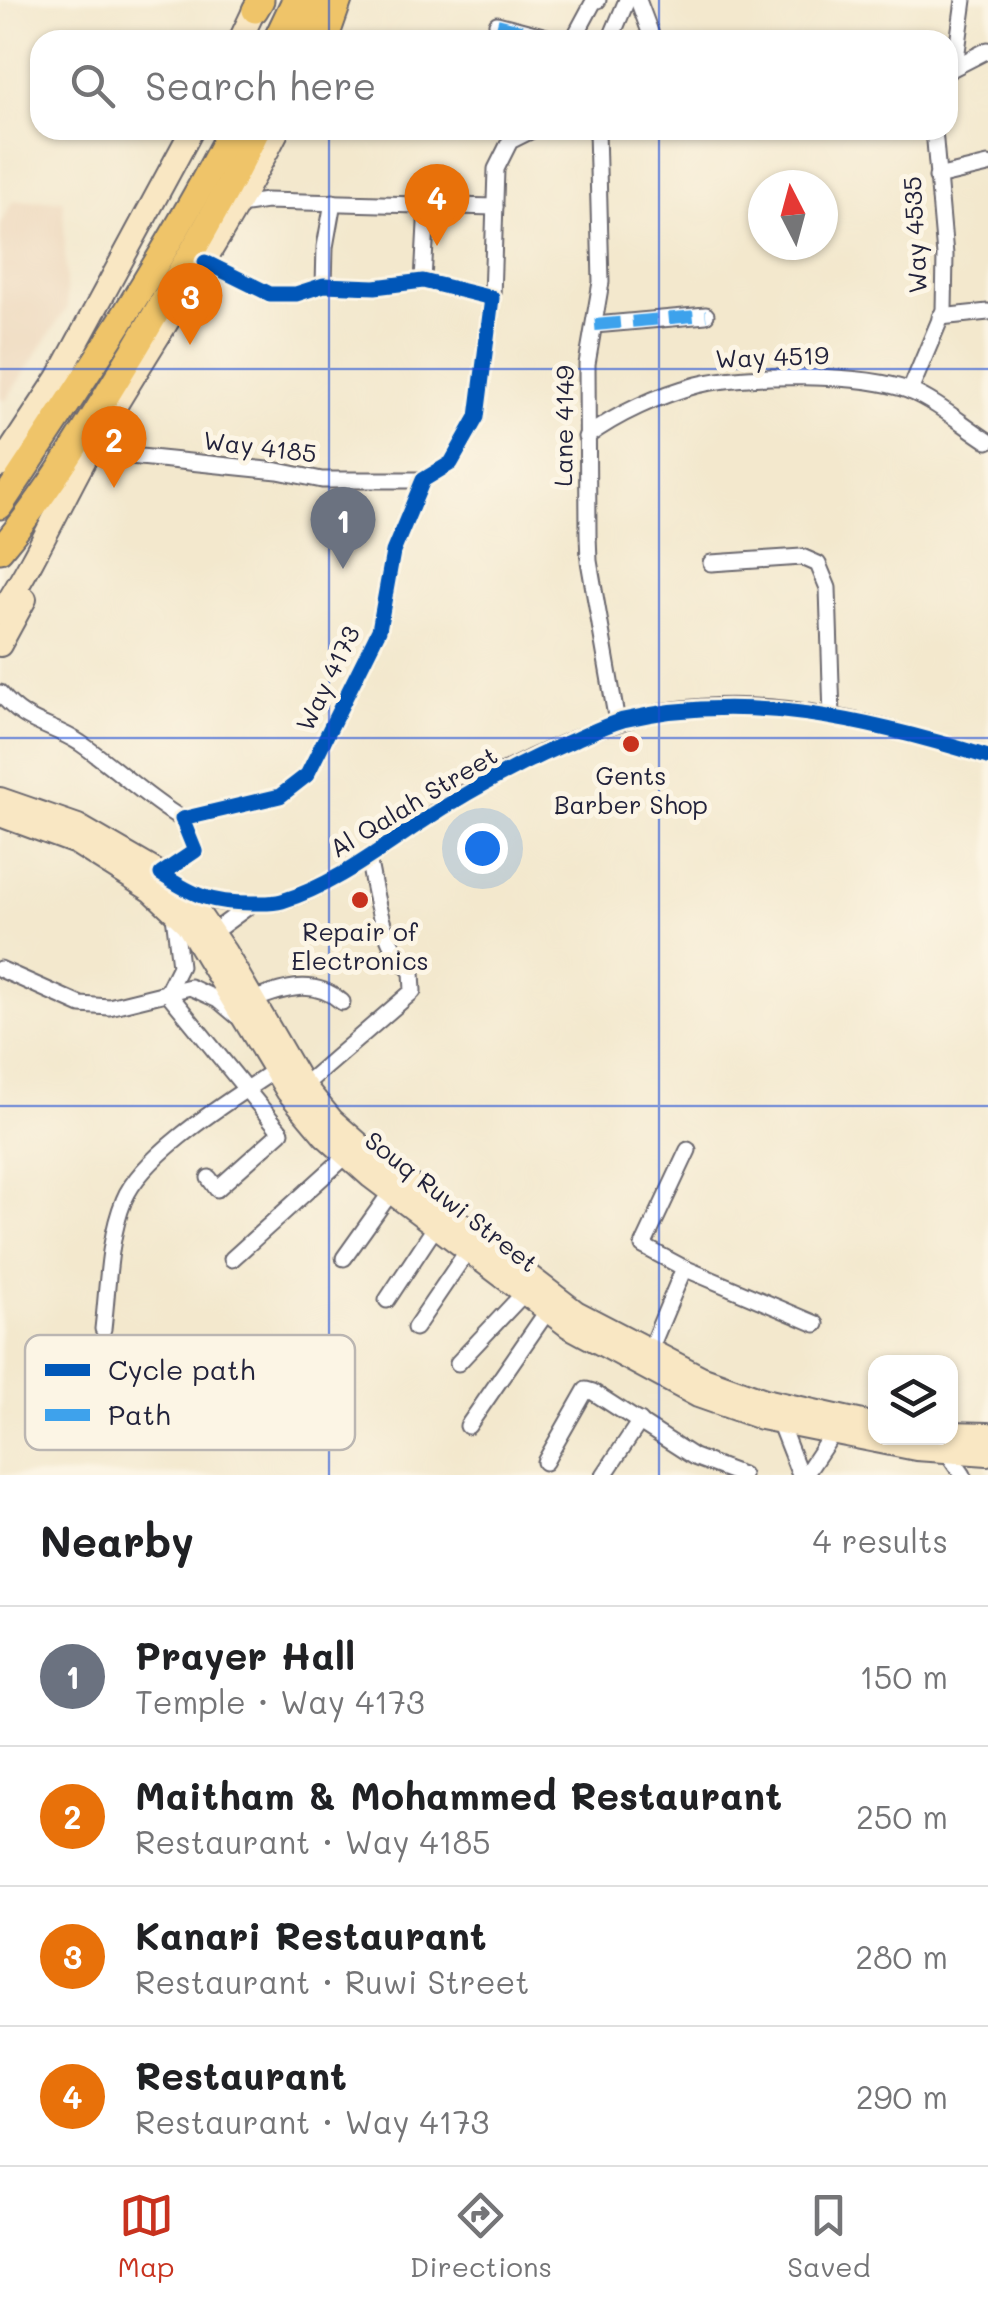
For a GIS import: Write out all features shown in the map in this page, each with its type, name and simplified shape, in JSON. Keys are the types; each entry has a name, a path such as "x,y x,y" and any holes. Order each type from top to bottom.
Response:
{"main road":[{"path":"281,30 295,0"},
{"path":"305,30 319,0"},
{"path":"328,30 338,0"},
{"path":"330,30 347,0"},
{"path":"245,30 259,4"},
{"path":"0,466 58,378 187,140"},
{"path":"0,506 191,206 225,140"},
{"path":"0,550 20,527 98,409 212,218 251,140"},
{"path":"0,614 91,452 240,205 273,140"},
{"path":"0,644 48,551 60,512"},
{"name":"Souq Ruwi Street","path":"0,799 78,826 160,874 212,933 304,1086 332,1120 576,1312 700,1377 764,1400 868,1422"},
{"name":"Souq Ruwi Street","path":"0,815 76,843 152,891 187,924 275,1070 311,1120 391,1192 524,1293 634,1364 698,1396 780,1424 868,1440"},
{"name":"Souq Ruwi Street","path":"958,1440 988,1434"},
{"name":"Souq Ruwi Street","path":"895,1445 916,1449 935,1445"},
{"name":"Souq Ruwi Street","path":"958,1445 988,1454"}],"street":[{"path":"579,30 598,0"},
{"path":"614,30 627,0"},
{"path":"638,0 648,30"},
{"path":"958,31 964,0"},
{"path":"497,24 520,30"},
{"path":"958,65 988,50"},
{"name":"Way 4173","path":"182,819 280,796 307,775 379,630 393,552 423,480 451,463 477,417 492,298 496,170 512,140"},
{"name":"Lane 4149","path":"597,140 601,282 587,364 589,562 617,722"},
{"name":"Way 4535","path":"910,391 944,310 945,255 935,140"},
{"path":"937,177 988,165"},
{"path":"240,205 332,202 494,207"},
{"path":"324,285 332,202"},
{"path":"423,282 428,205"},
{"path":"205,262 270,294 296,294 324,285 376,288 423,282 492,298"},
{"path":"940,318 988,312"},
{"path":"595,325 706,315"},
{"name":"Way 4519","path":"586,437 610,420 698,384 785,376 854,380 910,391"},
{"path":"910,391 988,440"},
{"name":"Way 4185","path":"91,452 322,480 423,480"},
{"path":"711,562 802,557 818,564 828,588 832,717"},
{"path":"0,694 16,712 78,742 153,802 182,819 195,851 160,874"},
{"name":"Al Qalah Street","path":"160,874 193,895 217,903 279,902 328,882 458,797 554,748 617,722 676,709 747,707 832,717 905,731 988,757"},
{"path":"304,1086 413,991 412,972 398,960 386,939 368,858"},
{"path":"212,933 254,903"},
{"path":"166,992 180,966 172,910"},
{"path":"0,969 81,1005 109,1007 197,988 247,1024"},
{"path":"253,1000 278,990 306,986 324,989 342,1002"},
{"path":"166,992 281,1132 217,1189 209,1178"},
{"path":"103,1329 114,1237 124,1200 136,1179 173,1143 275,1070"},
{"path":"688,1150 643,1246 684,1268 816,1324"},
{"path":"232,1259 347,1155"},
{"path":"344,1258 391,1192"},
{"path":"387,1300 436,1226"},
{"path":"415,1328 468,1250"},
{"path":"648,1352 684,1268"},
{"path":"458,1363 524,1293"},
{"path":"468,1426 548,1310"},
{"path":"545,1462 586,1390 694,1457 742,1475"},
{"path":"604,1475 640,1421"},
{"path":"780,1424 802,1475"},
{"path":"802,1475 833,1433"},
{"path":"950,1445 964,1475"}],"shaded area":[{"path":"63,200 67,308 6,400 0,398 0,224 13,201"}],"marked path":[{"path":"497,24 520,30"},
{"path":"595,325 706,315"}],"cycle path":[{"path":"205,262 270,294 296,294 324,285 375,287 423,281 492,298 477,417 451,463 423,480 393,552 379,630 307,775 280,796 182,819 195,851 161,874 173,882 224,902 270,903 300,895 534,758 617,722 669,712 715,708 807,714 853,721 988,757"}],"place":[{"name":"Restaurant","path":"437,246"},
{"name":"Kanari Restaurant","path":"190,345"},
{"name":"Maitham & Mohammed Restaurant","path":"114,488"},
{"name":"Prayer Hall","path":"343,569"},
{"name":"Gents Barber Shop","path":"631,744"},
{"name":"Repair of Electronics","path":"360,900"}]}
